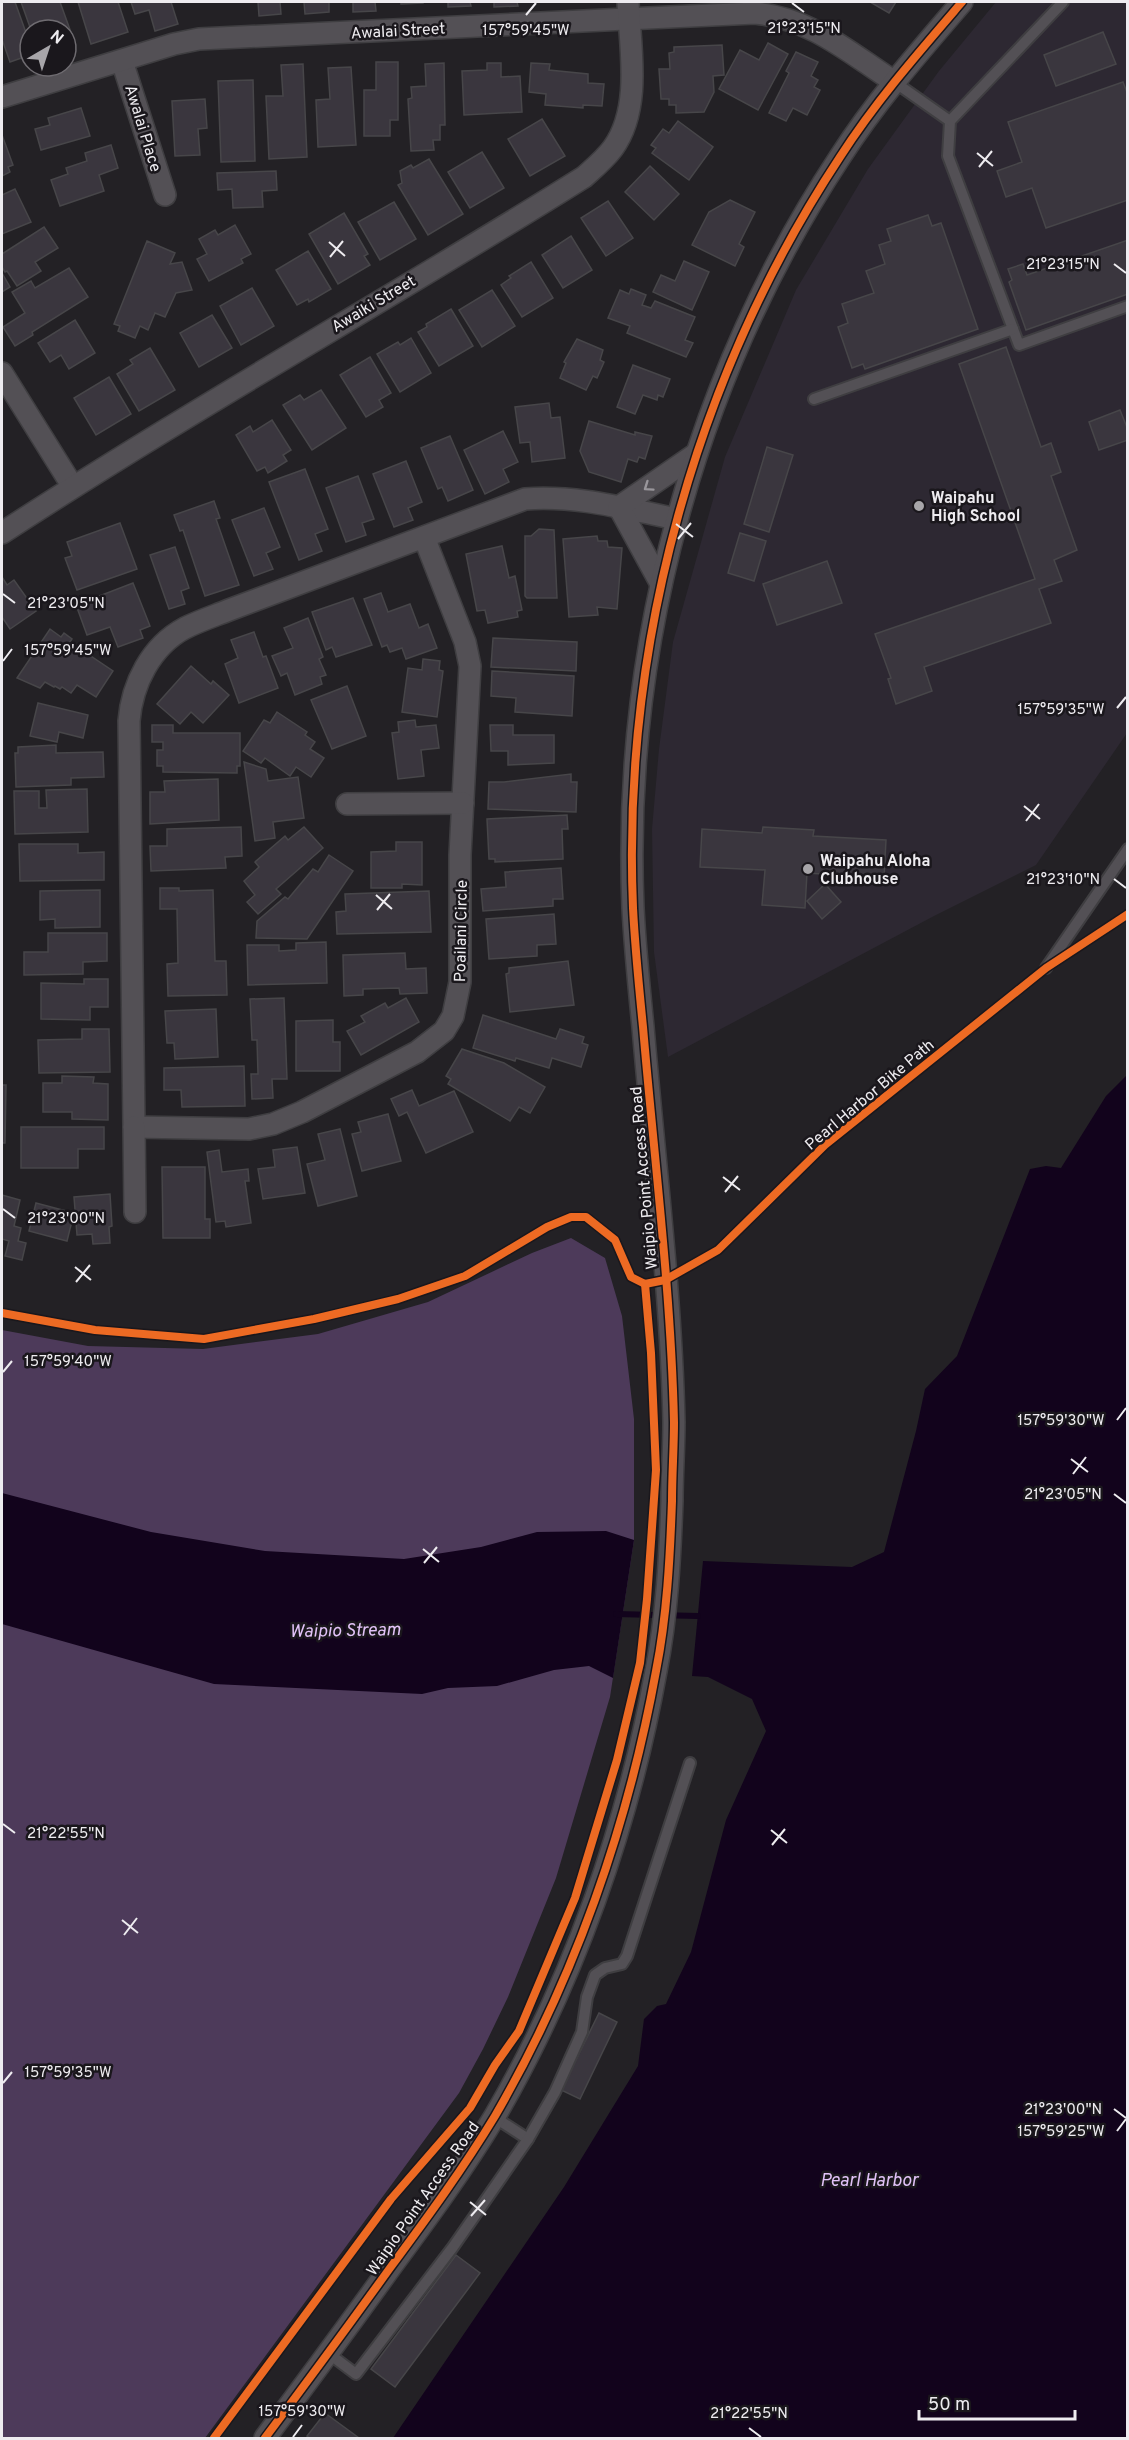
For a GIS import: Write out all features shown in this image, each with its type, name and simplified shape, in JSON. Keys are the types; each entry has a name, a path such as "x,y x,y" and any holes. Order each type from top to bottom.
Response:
{"street":[{"name":"Waipio Point Access Road","path":"266,2439 451,2186 494,2117 532,2049 575,1953 627,1796 658,1665 670,1536 674,1423 667,1301 633,908 633,810 641,710 661,584 696,454 723,379 793,234 837,160 893,81 962,2"},
{"name":"Awalai Street","path":"2,98 174,44 199,39 628,11 754,13 779,16 826,35 893,81"},
{"name":"Awaiki Street","path":"2,533 73,487 584,177 613,148 622,134 628,114 631,87 628,11"},
{"name":"Awalai Place","path":"123,61 165,195"},
{"path":"2,373 73,487"},
{"path":"620,507 696,454"},
{"path":"135,1212 129,721 131,698 147,663 165,641 184,628 525,499 553,497 584,499 677,519"},
{"path":"620,507 661,584"},
{"name":"Poailani Circle","path":"134,1127 249,1129 273,1124 302,1112 417,1052 444,1031 453,1016 460,982 460,855 470,666 465,642 424,537"},
{"path":"348,804 463,803"}],"lane":[{"path":"1063,2 950,121 948,156 1019,345 1128,306"},
{"path":"893,81 950,121"},
{"path":"814,399 1013,329"},
{"path":"1046,969 1128,849"},
{"path":"328,2353 356,2374 453,2247 528,2139 555,2092 582,2032 587,1997 595,1974 604,1968 622,1964 627,1956 690,1763"},
{"path":"494,2117 528,2139"}],"shaded area":[{"name":"Waipahu High School","path":"996,2 1127,2 1127,733 1036,865 934,916 668,1057 654,952 652,829 659,749 673,642 725,457 796,290 868,169 939,71"},
{"path":"571,1238 605,1258 622,1316 634,1419 634,1540 610,1697 556,1878 508,1997 459,2093 205,2438 2,2438 2,1330 88,1346 203,1349 318,1334 428,1302 532,1253"}],"water":[{"name":"Pearl Harbor","path":"1127,1075 1127,2438 393,2438 564,2187 638,2066 644,2019 657,2006 666,2004 691,1952 726,1820 766,1731 752,1699 708,1677 692,1676 703,1561 852,1567 884,1552 925,1389 957,1356 1030,1169 1046,1166 1061,1168 1106,1096"},
{"path":"2,1493 151,1532 265,1551 404,1559 481,1547 537,1532 606,1531 634,1540 613,1678 589,1666 554,1670 497,1686 448,1688 422,1694 214,1684 2,1624"}],"building":[{"path":"2,2 15,2 21,18 18,18 18,59 10,62 2,43"},
{"path":"21,2 60,2 66,18 27,18"},
{"path":"78,2 118,2 128,32 91,44"},
{"path":"131,2 171,2 178,24 155,31 149,10 135,14"},
{"path":"258,2 280,2 281,14 259,16"},
{"path":"304,2 329,2 329,12 305,14"},
{"path":"353,2 375,2 376,11 353,12"},
{"path":"401,2 423,2 423,3 401,4"},
{"path":"448,2 470,2 471,6 448,7"},
{"path":"494,2 517,2 518,6 494,7"},
{"path":"870,2 896,2 889,13"},
{"path":"1103,32 1116,64 1056,86 1044,55"},
{"path":"768,43 788,54 758,110 719,89 740,50 759,60"},
{"path":"722,45 724,75 713,76 714,92 704,112 676,113 676,105 669,105 669,99 661,99 659,69 670,69 669,53 674,52 674,47"},
{"path":"796,52 818,62 811,76 818,80 814,87 820,90 807,115 793,108 786,121 769,113 789,73 786,71"},
{"path":"376,62 398,62 398,120 390,120 390,136 364,136 364,90 376,90"},
{"path":"444,63 445,125 440,125 440,140 433,140 434,150 411,151 408,99 412,98 411,87 426,86 425,64"},
{"path":"487,63 501,63 501,77 520,76 522,112 464,115 462,71 487,70"},
{"path":"531,63 550,64 549,70 588,74 588,83 604,84 602,106 583,105 583,108 545,105 546,94 529,92"},
{"path":"303,64 307,157 269,159 266,96 283,96 281,65"},
{"path":"351,67 356,145 318,147 316,100 330,99 328,68"},
{"path":"253,80 255,161 221,162 218,81"},
{"path":"1123,82 1128,95 1128,200 1046,228 1032,188 1006,197 997,171 1022,162 1008,122"},
{"path":"205,99 207,128 198,129 200,155 175,156 172,101"},
{"path":"81,108 90,136 41,150 35,129 50,125 48,118"},
{"path":"542,119 565,156 530,176 508,139"},
{"path":"678,121 713,147 689,180 652,153 656,148 651,145 663,129 669,133"},
{"path":"2,135 13,165 8,167 10,172 2,176"},
{"path":"111,145 118,168 99,175 104,191 60,206 51,180 68,174 66,168 87,161 85,153"},
{"path":"482,152 504,188 470,208 448,172"},
{"path":"429,159 463,214 428,235 398,185 402,183 400,171 411,165 413,168"},
{"path":"650,166 679,194 654,220 625,192"},
{"path":"276,171 277,190 262,191 263,207 233,208 232,189 218,190 217,173"},
{"path":"15,189 31,222 2,234 2,195"},
{"path":"730,200 755,212 739,244 744,247 735,266 692,245 709,212"},
{"path":"608,201 633,238 606,256 581,218"},
{"path":"394,202 416,239 380,260 358,222"},
{"path":"344,213 368,254 364,256 370,265 338,284 309,234"},
{"path":"928,215 932,226 941,223 978,329 865,369 863,364 852,368 838,327 848,323 842,304 874,293 866,271 885,264 879,245 891,241 887,229"},
{"path":"235,225 251,254 241,259 243,263 209,281 197,259 207,254 199,239 215,230 218,235"},
{"path":"44,227 58,248 35,262 41,271 17,286 2,267 2,254"},
{"path":"571,236 592,270 563,288 542,255"},
{"path":"1128,240 1128,294 1026,330 1009,282 1012,280 1008,269 1023,264 1027,275"},
{"path":"147,241 175,253 170,264 182,262 192,290 176,293 165,317 155,313 148,330 140,326 135,338 118,331 120,326 114,324"},
{"path":"308,251 331,289 309,302 308,299 297,305 276,270"},
{"path":"684,261 709,272 692,310 653,292 661,275 675,281"},
{"path":"531,262 553,298 522,317 501,285 511,278 509,276"},
{"path":"69,268 88,297 32,332 33,335 15,346 3,327 25,313 12,292 31,281 35,288"},
{"path":"2,273 10,287 2,292"},
{"path":"252,288 274,326 241,345 220,306"},
{"path":"631,289 646,295 642,305 651,308 655,301 695,317 685,340 693,343 686,357 627,333 630,326 608,318 620,290 629,294"},
{"path":"492,290 515,326 482,347 459,310"},
{"path":"451,309 473,346 439,366 418,332 427,327 426,324"},
{"path":"212,315 232,348 199,367 180,333"},
{"path":"75,320 95,353 69,369 61,355 50,362 38,343"},
{"path":"411,338 431,373 400,392 377,354 398,342 400,345"},
{"path":"577,339 603,350 600,360 604,362 597,378 593,376 586,390 560,378 566,363 564,362"},
{"path":"1006,347 1041,447 1051,443 1061,472 1051,476 1077,550 1054,560 1062,581 1039,589 1051,623 924,667 932,691 896,704 888,679 891,678 875,634 1035,579 959,364"},
{"path":"150,348 175,390 139,411 117,374 133,364 130,360"},
{"path":"370,357 391,393 379,400 383,407 366,417 340,375"},
{"path":"633,365 670,379 663,397 658,395 657,400 643,395 635,414 617,407"},
{"path":"109,377 131,414 96,435 74,398"},
{"path":"321,390 346,428 312,450 283,405 300,395 304,400"},
{"path":"549,403 551,418 560,417 565,458 532,462 530,442 520,443 515,407"},
{"path":"1120,410 1128,430 1128,440 1099,450 1089,422"},
{"path":"272,420 291,450 283,455 287,461 268,473 265,467 257,471 236,435 250,426 253,432"},
{"path":"589,421 635,435 635,432 652,436 645,459 639,457 637,462 628,459 621,482 589,472 580,451"},
{"path":"503,431 518,462 503,469 509,482 485,494 464,450"},
{"path":"450,436 473,490 448,501 442,487 438,489 421,448"},
{"path":"767,447 793,455 769,532 744,524"},
{"path":"406,461 422,502 408,508 413,520 394,527 373,474"},
{"path":"305,469 328,529 315,534 322,551 299,560 269,482"},
{"path":"358,476 374,519 362,523 366,535 346,542 326,488"},
{"path":"214,501 220,518 216,519 239,585 205,596 183,530 180,531 174,515"},
{"path":"264,508 280,547 266,553 273,569 254,576 232,520"},
{"path":"120,523 137,569 77,590 65,558 72,556 67,542"},
{"path":"539,529 554,530 557,598 527,598 525,596 525,536 531,536"},
{"path":"740,533 766,541 754,581 728,573"},
{"path":"597,536 598,541 607,541 608,547 622,548 617,609 597,607 598,615 569,617 563,539"},
{"path":"502,546 509,578 515,576 522,610 517,611 518,617 488,623 485,610 477,611 466,554"},
{"path":"175,547 189,588 181,591 185,604 169,609 150,555"},
{"path":"827,561 842,603 777,625 763,584"},
{"path":"2,577 7,585 14,580 36,611 10,629 2,617"},
{"path":"133,583 150,626 140,630 143,638 118,647 110,627 87,635 76,605"},
{"path":"381,593 388,612 410,604 419,628 428,624 437,648 406,659 402,648 390,652 387,645 382,647 364,599"},
{"path":"353,598 372,645 336,657 332,647 326,650 312,612"},
{"path":"308,618 323,657 319,659 326,675 320,677 322,684 295,695 287,673 281,676 272,656 293,648 284,628"},
{"path":"50,629 61,637 64,633 72,639 70,642 113,671 96,697 77,685 71,693 62,687 60,689 45,682 40,688 17,678"},
{"path":"254,632 278,688 239,703 225,664 238,658 231,640"},
{"path":"493,638 577,642 576,671 491,667"},
{"path":"423,659 440,661 439,670 443,671 437,717 402,712 408,668 422,670"},
{"path":"191,666 211,684 213,681 229,695 203,723 191,712 180,724 157,704"},
{"path":"492,671 574,676 572,716 515,712 516,698 491,696"},
{"path":"347,686 366,736 332,749 311,700"},
{"path":"38,703 88,715 83,738 59,732 57,742 30,736"},
{"path":"277,712 307,732 305,735 315,742 310,749 324,758 311,777 296,767 290,776 265,758 261,763 243,751 264,720 270,723"},
{"path":"415,720 416,727 436,725 439,748 421,750 424,776 398,779 392,733 399,732 398,722"},
{"path":"152,725 173,725 173,733 240,733 240,766 237,766 237,773 163,772 163,766 157,766 157,750 163,750 163,742 152,742"},
{"path":"490,725 513,725 513,735 554,735 554,763 508,765 508,751 491,751"},
{"path":"56,745 56,753 103,752 104,777 71,778 71,785 16,787 15,753 18,753 18,747"},
{"path":"244,762 266,769 268,781 298,777 304,818 273,822 275,838 255,841"},
{"path":"571,774 571,782 577,782 576,812 488,809 489,782"},
{"path":"218,779 219,820 150,824 150,792 165,792 164,781"},
{"path":"87,789 88,832 15,834 14,791 39,791 39,808 47,808 46,790"},
{"path":"567,815 568,829 562,829 563,859 495,862 495,859 489,859 487,819"},
{"path":"241,827 242,856 225,857 226,868 151,871 150,846 167,846 167,829"},
{"path":"304,827 323,848 276,889 281,894 258,914 247,902 255,895 244,881 259,867 255,862 285,836 288,840"},
{"name":"Waipahu Aloha Clubhouse","path":"763,827 814,830 813,836 886,840 884,878 807,873 805,908 762,905 765,870 700,867 702,829 762,833"},
{"path":"396,842 422,842 422,885 402,884 402,888 371,888 371,852 396,851"},
{"path":"19,844 78,844 78,853 104,852 104,880 20,881"},
{"path":"329,855 353,871 307,939 256,938 257,921 285,897 288,899 313,869 318,872"},
{"path":"561,868 563,899 553,899 553,906 483,911 481,889 506,887 505,872"},
{"path":"825,884 841,902 822,919 807,901"},
{"path":"160,888 179,888 179,891 213,890 215,961 226,961 227,995 168,996 167,964 178,963 177,909 160,909"},
{"path":"100,890 100,927 55,928 55,919 40,920 40,891"},
{"path":"429,891 431,932 337,934 336,912 346,911 345,894"},
{"path":"554,914 556,944 537,945 537,956 489,959 486,919"},
{"path":"48,933 107,933 107,961 83,962 83,974 24,975 24,952 48,952"},
{"path":"326,942 327,983 248,985 247,945 279,945 279,951 296,950 296,943"},
{"path":"405,953 406,969 426,968 427,993 400,994 399,988 363,989 363,995 344,996 343,955"},
{"path":"568,961 574,1005 510,1012 506,974 509,973 509,968"},
{"path":"84,979 108,979 108,1007 90,1007 90,1020 41,1019 41,983 84,984"},
{"path":"284,998 287,1079 272,1079 273,1098 252,1099 251,1074 258,1074 257,1040 252,1040 250,999"},
{"path":"406,998 419,1022 361,1055 347,1031 365,1022 361,1016 385,1003 388,1008"},
{"path":"216,1009 218,1057 175,1059 174,1043 167,1043 165,1011"},
{"path":"483,1015 556,1039 560,1029 584,1037 582,1043 588,1045 581,1067 552,1058 549,1068 516,1058 515,1061 473,1048"},
{"path":"333,1020 333,1042 340,1042 340,1071 296,1071 296,1021"},
{"path":"82,1029 109,1029 110,1072 39,1073 38,1040 82,1039"},
{"path":"462,1049 504,1063 545,1087 530,1113 519,1107 510,1121 448,1084 451,1079 446,1076"},
{"path":"244,1066 245,1106 182,1107 181,1090 164,1090 164,1068"},
{"path":"62,1076 94,1077 93,1083 108,1084 108,1120 72,1119 72,1112 43,1112 43,1083 62,1083"},
{"path":"2,1085 6,1085 5,1143 2,1143"},
{"path":"412,1090 419,1106 454,1091 473,1132 426,1153 407,1112 399,1116 391,1099"},
{"path":"388,1114 401,1161 362,1171 352,1134 361,1132 358,1122"},
{"path":"21,1127 104,1127 104,1149 78,1149 78,1168 21,1168"},
{"path":"340,1129 357,1196 318,1206 307,1164 325,1160 318,1134"},
{"path":"297,1147 305,1193 263,1199 258,1169 275,1167 273,1150"},
{"path":"219,1150 222,1172 248,1169 249,1181 245,1181 251,1223 226,1227 225,1221 216,1222 207,1152"},
{"path":"162,1167 205,1167 205,1219 210,1219 210,1238 163,1238"},
{"path":"110,1194 112,1226 109,1227 110,1243 93,1244 92,1234 77,1235 74,1197"},
{"path":"2,1195 20,1200 14,1226 21,1228 18,1241 26,1243 22,1260 5,1256 9,1241 2,1239"},
{"path":"36,1203 74,1213 67,1241 29,1231"},
{"path":"599,2013 617,2022 580,2099 561,2090"},
{"path":"456,2255 480,2273 395,2387 371,2369"},
{"path":"325,2413 359,2438 310,2438 307,2436"}],"waterway":[{"name":"Waipio Stream","path":"616,1614 698,1616"}],"cycle path":[{"path":"265,2438 431,2212 495,2116 550,2011 595,1901 614,1844 644,1729 663,1629 670,1543 674,1432 666,1274 633,908 633,809 640,711 655,613 678,516 708,422 745,330 789,242 840,157 868,116 962,2"},
{"name":"Pearl Harbor Bike Path","path":"2,1313 95,1330 204,1339 314,1319 398,1299 465,1276 547,1227 571,1217 586,1217 615,1240 631,1277 645,1284 665,1280 718,1250 825,1145 1046,968 1128,914"},
{"path":"214,2438 391,2199 470,2108 495,2065 519,2031 575,1898 617,1760 640,1663 656,1470 651,1353 645,1284"}],"place":[{"name":"Waipahu High School","path":"919,506"},
{"name":"Waipahu Aloha Clubhouse","path":"808,869"}]}
